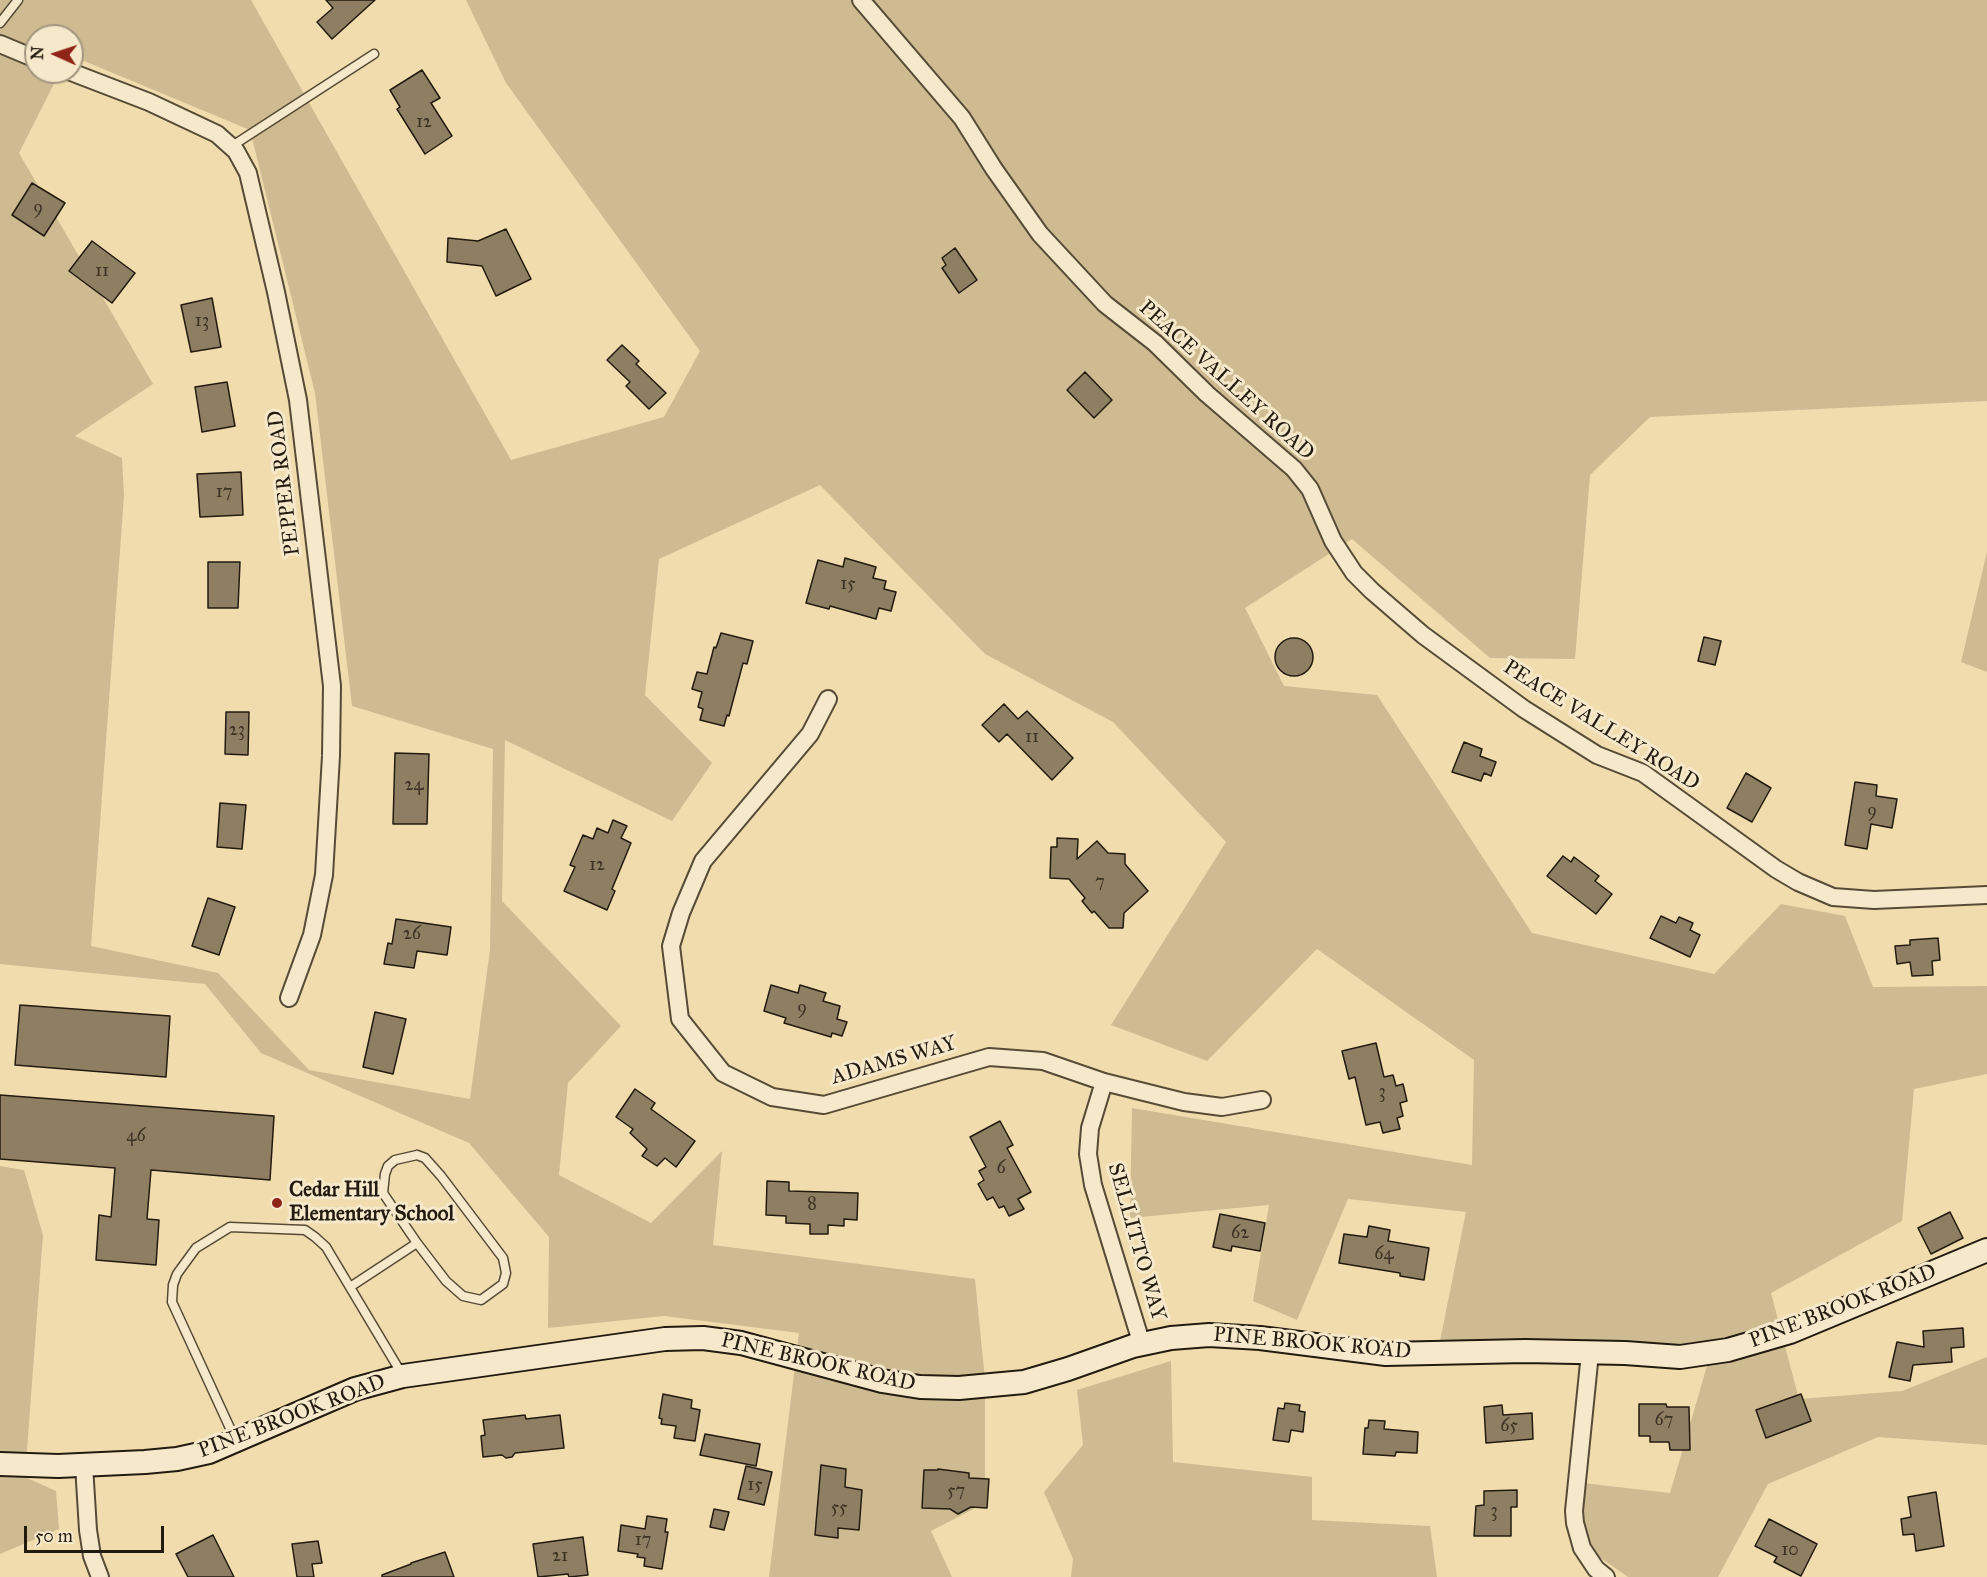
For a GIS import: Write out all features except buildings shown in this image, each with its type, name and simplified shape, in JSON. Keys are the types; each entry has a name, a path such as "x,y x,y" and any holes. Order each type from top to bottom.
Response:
{"street":[{"name":"PEACE VALLEY ROAD","path":"861,0 962,118 994,169 1040,234 1105,304 1155,343 1207,394 1294,469 1310,489 1333,541 1354,573 1423,636 1524,709 1597,755 1643,773 1776,869 1798,882 1833,897 1874,900 1987,895"},
{"path":"0,44 24,54"},
{"name":"PEPPER ROAD","path":"84,77 149,102 218,134 232,146 248,173 276,292 298,400 332,686 331,756 324,875 312,935 289,998"},
{"name":"ADAMS WAY","path":"828,699 810,734 703,861 681,913 671,946 680,1019 723,1072 772,1097 824,1105 989,1057 1044,1061 1104,1082 1184,1102 1222,1107 1262,1100"},
{"name":"SELLITTO WAY","path":"1104,1082 1090,1128 1088,1154 1093,1185 1142,1345"},
{"name":"PINE BROOK ROAD","path":"0,1464 84,1465 177,1459 209,1452 355,1389 403,1376 665,1338 703,1338 741,1343 882,1381 920,1387 959,1388 1023,1382 1142,1345 1171,1338 1209,1335 1260,1338 1386,1354 1590,1353 1680,1357 1728,1350 1790,1332 1987,1250"},
{"path":"1590,1353 1574,1511 1582,1548 1596,1569 1606,1577"},
{"path":"84,1465 89,1539 92,1556 100,1577"}],"lane":[{"path":"0,23 18,0"},
{"path":"232,146 374,54"},
{"path":"417,1155 425,1158 441,1176 502,1258 506,1273 503,1284 481,1300 463,1296 446,1281 417,1243 383,1193 388,1166 395,1160 417,1155"},
{"path":"236,1441 172,1302 173,1285 177,1274 196,1248 230,1227 305,1230 326,1247 403,1376"},
{"path":"350,1287 417,1243"}],"shaded area":[{"path":"0,0 251,0 511,460 664,417 700,351 506,83 466,0 1987,0 1987,401 1650,417 1590,475 1575,659 1490,658 1352,539 1245,608 1284,686 1377,695 1532,933 1714,974 1781,904 1845,916 1873,987 1987,986 1987,1074 1914,1089 1902,1221 1771,1293 1799,1399 1902,1391 1987,1357 1987,1445 1878,1437 1768,1484 1718,1577 1628,1577 1582,1545 1574,1482 1670,1493 1711,1352 1439,1346 1466,1212 1348,1199 1297,1320 1253,1301 1269,1205 1130,1218 1132,1108 1472,1165 1474,1060 1317,949 1207,1061 1111,1025 1226,842 1113,722 985,654 820,485 659,559 645,695 712,763 672,821 505,740 502,901 621,1026 568,1083 559,1175 651,1223 722,1151 713,1245 975,1279 985,1380 985,1503 931,1531 952,1577 769,1577 799,1333 664,1316 548,1328 549,1237 469,1143 261,1053 205,984 0,964","holes":["24,24 84,24 84,61 250,130 315,393 352,706 493,749 490,950 470,1099 309,1070 218,973 91,946 124,496 122,458 75,436 153,384 19,153 54,84 24,84"]},
{"path":"1987,552 1987,672 1961,662"},
{"path":"0,1166 24,1170 43,1235 25,1477 56,1491 59,1529 0,1554"},
{"path":"1171,1361 1173,1462 1312,1477 1312,1520 1430,1526 1437,1577 1071,1577 1073,1559 1044,1492 1083,1445 1077,1390"}],"place":[{"name":"Cedar Hill Elementary School","path":"277,1203"}]}
